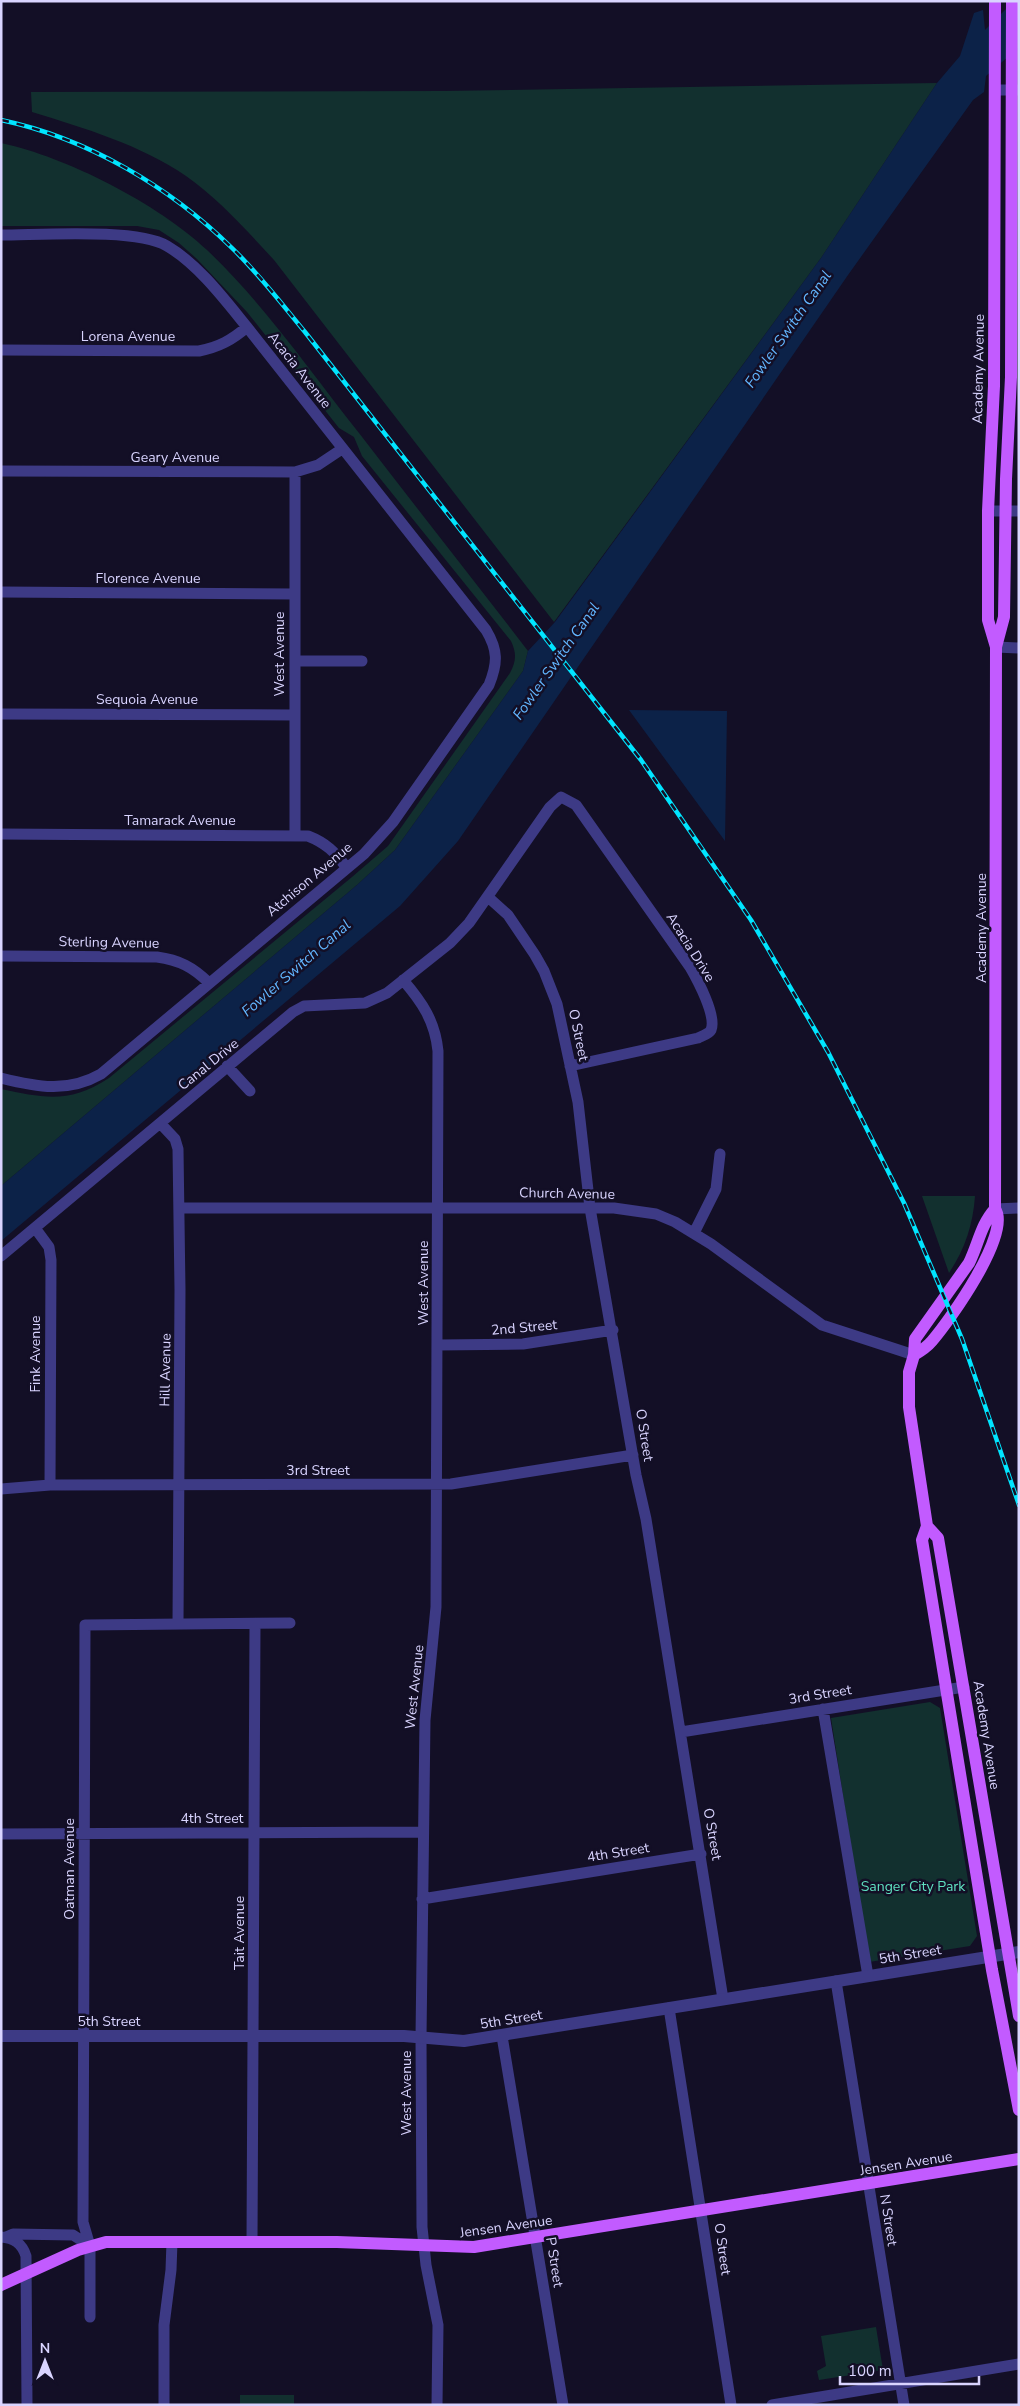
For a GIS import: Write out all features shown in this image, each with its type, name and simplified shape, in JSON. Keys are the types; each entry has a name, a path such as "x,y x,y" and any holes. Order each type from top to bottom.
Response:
{"main road":[{"name":"Academy Avenue","path":"996,1 994,386 988,511 988,620 996,647"},
{"name":"Academy Avenue","path":"1012,1 1012,51 1015,90 1011,366 1004,617 996,647 995,1208 998,1213 998,1228 982,1268 932,1341 914,1355 908,1372 908,1396 927,1526 922,1540 990,1956 1019,2110"},
{"path":"994,286 999,287 1002,291 1004,347 1011,366"},
{"name":"Academy Avenue","path":"927,1526 938,1538 991,1859 1013,1953 1019,2016"},
{"path":"966,1809 977,1826 982,1853 991,1859"},
{"name":"Jensen Avenue","path":"1,2285 90,2246 114,2242 337,2242 466,2248 1019,2160"}],"street":[{"path":"995,90 1015,90"},
{"name":"Acacia Avenue","path":"1,235 126,235 155,240 178,253 209,282 247,327 486,630 494,643 497,657"},
{"name":"Lorena Avenue","path":"1,350 199,351 216,348 230,342 247,327"},
{"name":"Geary Avenue","path":"1,471 295,472 318,465 342,449"},
{"name":"West Avenue","path":"295,472 295,835"},
{"path":"988,511 1019,511"},
{"name":"Florence Avenue","path":"1,592 294,594"},
{"path":"996,647 1019,648"},
{"name":"Atchison Avenue","path":"1,1078 50,1088 89,1081 101,1074 380,839 394,822 489,685 495,670 497,657"},
{"path":"295,661 362,661"},
{"name":"Sequoia Avenue","path":"1,714 294,715"},
{"name":"Canal Drive","path":"1,1256 293,1012 304,1006 366,1003 387,993 460,934 550,807 561,797"},
{"name":"Acacia Drive","path":"561,797 576,805 690,967 702,991 712,1022 711,1029 707,1034 698,1038 570,1066"},
{"name":"Tamarack Avenue","path":"1,834 308,836 323,842 333,850 346,866"},
{"name":"O Street","path":"488,897 508,915 544,971 557,1004 581,1125 590,1208 646,1519 723,1999"},
{"name":"Sterling Avenue","path":"1,956 164,958 186,964 209,983"},
{"name":"West Avenue","path":"403,980 421,1001 436,1033 438,1051 438,1485 436,1608 426,1699 421,2038 424,2246 438,2325 437,2405"},
{"path":"228,1066 250,1091"},
{"name":"Hill Avenue","path":"160,1123 177,1144 180,1208 178,1624"},
{"path":"694,1232 716,1189 720,1154"},
{"name":"Church Avenue","path":"180,1208 590,1208 621,1209 656,1214 694,1232 822,1325 914,1355"},
{"path":"995,1208 1019,1208"},
{"name":"Fink Avenue","path":"35,1228 49,1247 50,1260 50,1485"},
{"name":"2nd Street","path":"438,1345 523,1344 612,1330"},
{"name":"3rd Street","path":"1,1490 50,1485 438,1485 462,1483 633,1455"},
{"name":"Oatman Avenue","path":"90,2317 90,2246 83,2222 85,1625 290,1624"},
{"name":"Tait Avenue","path":"252,2242 255,1625"},
{"name":"3rd Street","path":"681,1732 964,1687"},
{"path":"823,1709 868,1976"},
{"name":"4th Street","path":"1,1834 423,1832"},
{"name":"4th Street","path":"422,1899 701,1854"},
{"name":"5th Street","path":"1,2036 253,2036 421,2038 464,2041 1013,1953"},
{"name":"N Street","path":"836,1981 904,2405"},
{"name":"O Street","path":"669,2008 731,2405"},
{"name":"P Street","path":"502,2036 563,2405"},
{"path":"3,2237 13,2234 73,2235 90,2246"},
{"path":"3,2237 16,2240 24,2249 28,2273 28,2405"},
{"path":"164,2405 164,2316 171,2270 172,2242"},
{"path":"772,2405 1019,2364"}],"green space":[{"path":"937,83 821,258 554,622 274,260 232,216 186,176 150,155 112,138 32,112 31,92 444,91"},
{"path":"1,143 54,159 110,184 163,216 207,250 248,293 286,338 528,651 523,671 395,850 357,885 1,1186 1,1089 31,1095 56,1097 82,1092 109,1078 352,877 388,846 510,673 515,657 511,641 362,456 354,437 339,428 247,312 197,259 179,243 159,230 137,226 1,226"},
{"path":"922,1196 975,1196 967,1236 960,1255 949,1273"},
{"name":"Sanger City Park","path":"930,1702 940,1708 977,1936 970,1946 869,1962 831,1718"},
{"path":"876,2327 883,2370 819,2380 817,2371 826,2366 821,2336"},
{"path":"240,2395 294,2395 294,2405 240,2405"}],"water":[{"name":"Fowler Switch Canal","path":"1014,1 1019,1 1019,47 986,76 984,92 973,100 848,275 458,841 400,906 1,1241 1,1186 357,885 395,850 523,671 528,651 555,622 821,258 937,83 960,56 974,13 983,10 985,30"},
{"path":"629,710 727,711 725,841"}],"railway":[{"path":"1,120 65,139 96,152 126,168 182,205 232,248 270,289 305,332 641,760 751,920 828,1052 904,1203 962,1339 1019,1505"}]}
